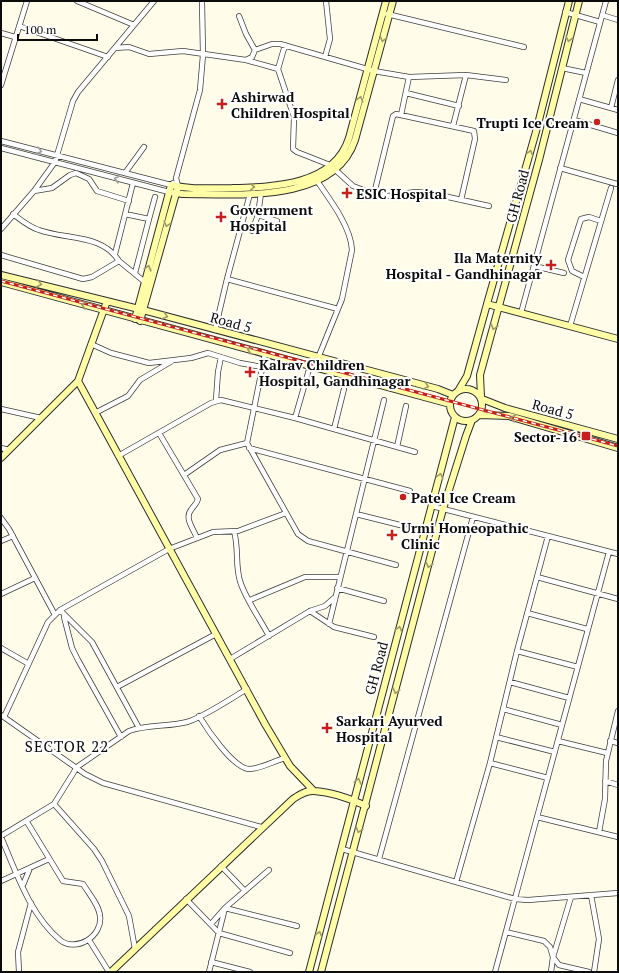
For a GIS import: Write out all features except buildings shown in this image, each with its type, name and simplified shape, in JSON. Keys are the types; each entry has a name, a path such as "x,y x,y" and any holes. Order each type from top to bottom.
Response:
{"street":[{"path":"1,85 4,64 27,1"},
{"path":"76,1 134,25"},
{"path":"1,229 34,190 55,162 75,96 154,1"},
{"path":"137,320 168,192 176,178 200,90 203,55 202,1"},
{"path":"325,56 330,40 326,1"},
{"path":"386,1 386,14"},
{"path":"1,148 176,194 250,194 291,190 344,162 351,152 386,14 393,1"},
{"name":"GH Road","path":"456,393 467,376 537,128 569,1"},
{"name":"GH Road","path":"481,398 480,375 500,308 579,1"},
{"path":"521,313 606,1"},
{"path":"566,12 600,22"},
{"path":"386,14 524,47"},
{"path":"240,16 243,28 255,50 252,58 246,60"},
{"path":"602,16 618,20"},
{"path":"19,26 108,57"},
{"path":"1,33 15,37"},
{"path":"255,50 272,44 285,45 371,70 409,77 466,75 506,80"},
{"path":"285,45 278,69 294,117 293,149 333,167 353,186 374,194 388,196 415,192 430,193 489,206"},
{"path":"115,48 129,47 149,54 178,51 246,60 278,69"},
{"path":"562,68 586,73"},
{"path":"453,126 466,75"},
{"path":"401,115 409,77"},
{"path":"611,108 618,80"},
{"path":"406,92 459,106"},
{"path":"579,99 618,110"},
{"path":"374,194 394,116 396,114 474,131 476,135 460,200"},
{"path":"574,120 618,133"},
{"path":"1,141 178,186 197,188 271,187 315,177"},
{"path":"125,173 144,147"},
{"path":"560,168 618,183"},
{"path":"34,190 52,188 70,175 76,173 89,179 97,191 129,200"},
{"path":"315,177 338,213 352,242 352,250 338,309 318,358"},
{"path":"140,309 150,287 176,194 178,186 176,178"},
{"path":"115,254 133,183"},
{"path":"570,326 611,188 618,183"},
{"path":"611,188 618,190"},
{"path":"252,231 258,215 261,193"},
{"path":"215,330 227,278 250,194"},
{"path":"135,273 155,196"},
{"path":"13,214 26,224 39,230 103,245 115,254 119,261 150,287"},
{"path":"125,214 149,219"},
{"path":"258,215 277,221"},
{"path":"584,277 572,271 568,260 581,218 589,217 601,221"},
{"path":"1,255 83,279 92,276 119,261"},
{"path":"534,266 564,273"},
{"name":"Road 5","path":"1,274 140,309 318,358 456,393"},
{"path":"227,278 338,309"},
{"name":"Road 5","path":"1,282 450,404"},
{"path":"1,458 78,381 107,301"},
{"path":"487,304 618,337"},
{"path":"92,344 111,353 143,362 155,363 208,353 262,368"},
{"path":"265,354 247,443 298,534 303,539 396,565"},
{"path":"216,400 218,372 221,357"},
{"path":"95,413 128,396 140,380 174,360"},
{"path":"295,418 310,366"},
{"path":"78,381 285,758 313,790"},
{"path":"334,429 344,389"},
{"path":"468,389 473,390 481,398 483,407 479,415 472,420 463,421 455,417 450,404 456,393 468,389"},
{"name":"Road 5","path":"481,398 505,408 618,439"},
{"path":"118,456 216,400 295,418 415,452"},
{"path":"328,624 375,441 384,400"},
{"path":"397,447 406,406"},
{"path":"1,409 41,418"},
{"name":"Road 5","path":"479,415 509,416 618,448"},
{"name":"GH Road","path":"309,972 342,849 353,800 455,417"},
{"name":"GH Road","path":"321,972 366,806 443,509 472,420"},
{"path":"159,433 198,498 197,503 190,511 188,518 198,538"},
{"path":"184,475 220,450 247,443"},
{"path":"1,448 9,450"},
{"path":"249,448 410,491"},
{"path":"432,506 618,554"},
{"path":"261,827 104,783 77,767 3,716 27,663 48,622 60,610 169,549 213,532 234,532 286,513"},
{"path":"356,514 404,526"},
{"path":"379,859 474,517"},
{"path":"1,518 13,536 55,615"},
{"path":"234,532 238,546 238,571 240,582 269,636"},
{"path":"1,542 13,536"},
{"path":"456,882 490,763 517,651 548,536"},
{"path":"495,972 609,552"},
{"path":"250,600 305,577 340,577"},
{"path":"537,577 618,599"},
{"path":"1,594 35,578"},
{"path":"337,588 384,601"},
{"path":"230,659 310,611 325,606 334,598"},
{"path":"60,610 64,617 75,654 121,736"},
{"path":"310,611 334,627 374,638"},
{"path":"528,613 587,629"},
{"path":"64,617 92,642 139,728"},
{"path":"117,687 216,634"},
{"path":"1,648 27,663"},
{"path":"517,651 578,667"},
{"path":"510,682 570,698"},
{"path":"27,822 63,881 83,884 97,906 101,923 89,940 77,945 69,945 61,941 50,930 31,903 16,874 1,837 54,804 77,767 121,736 139,728 173,726 190,722 247,689"},
{"path":"503,709 562,725"},
{"path":"599,832 605,799 607,753 618,711"},
{"path":"199,716 217,744 242,766 251,769 285,758"},
{"path":"496,737 555,752"},
{"path":"558,741 607,753"},
{"path":"610,741 618,743"},
{"path":"490,763 548,778"},
{"path":"605,781 618,785"},
{"path":"89,940 110,972 261,827 302,793 313,790 353,800 366,806"},
{"path":"54,804 94,849 102,861 129,916 135,949"},
{"path":"537,817 618,836"},
{"path":"342,849 515,898 528,900 618,893"},
{"path":"1,881 49,858"},
{"path":"221,866 245,891"},
{"path":"23,885 30,868"},
{"path":"211,924 225,908 269,870"},
{"path":"591,895 599,939 594,972"},
{"path":"551,972 553,957 570,897"},
{"path":"186,899 220,933 290,953"},
{"path":"19,972 18,952 31,903"},
{"path":"225,908 297,926"},
{"path":"209,972 220,933 225,908"},
{"path":"506,932 544,941 550,947 553,957 563,967 588,972"},
{"path":"212,962 250,972"}],"railway":[{"path":"1,281 618,446"}],"place":[{"name":"Ashirwad Children Hospital","path":"222,104"},
{"name":"Trupti Ice Cream","path":"597,122"},
{"name":"ESIC Hospital","path":"347,193"},
{"name":"Government Hospital","path":"221,217"},
{"name":"Ila Maternity Hospital - Gandhinagar","path":"551,265"},
{"name":"Kalrav Children Hospital, Gandhinagar","path":"250,372"},
{"name":"Sector-16","path":"586,436"},
{"name":"Patel Ice Cream","path":"403,497"},
{"name":"Urmi Homeopathic Clinic","path":"392,535"},
{"name":"Sarkari Ayurved Hospital","path":"327,728"}],"district":[{"name":"SECTOR 22","path":"67,746"}]}
